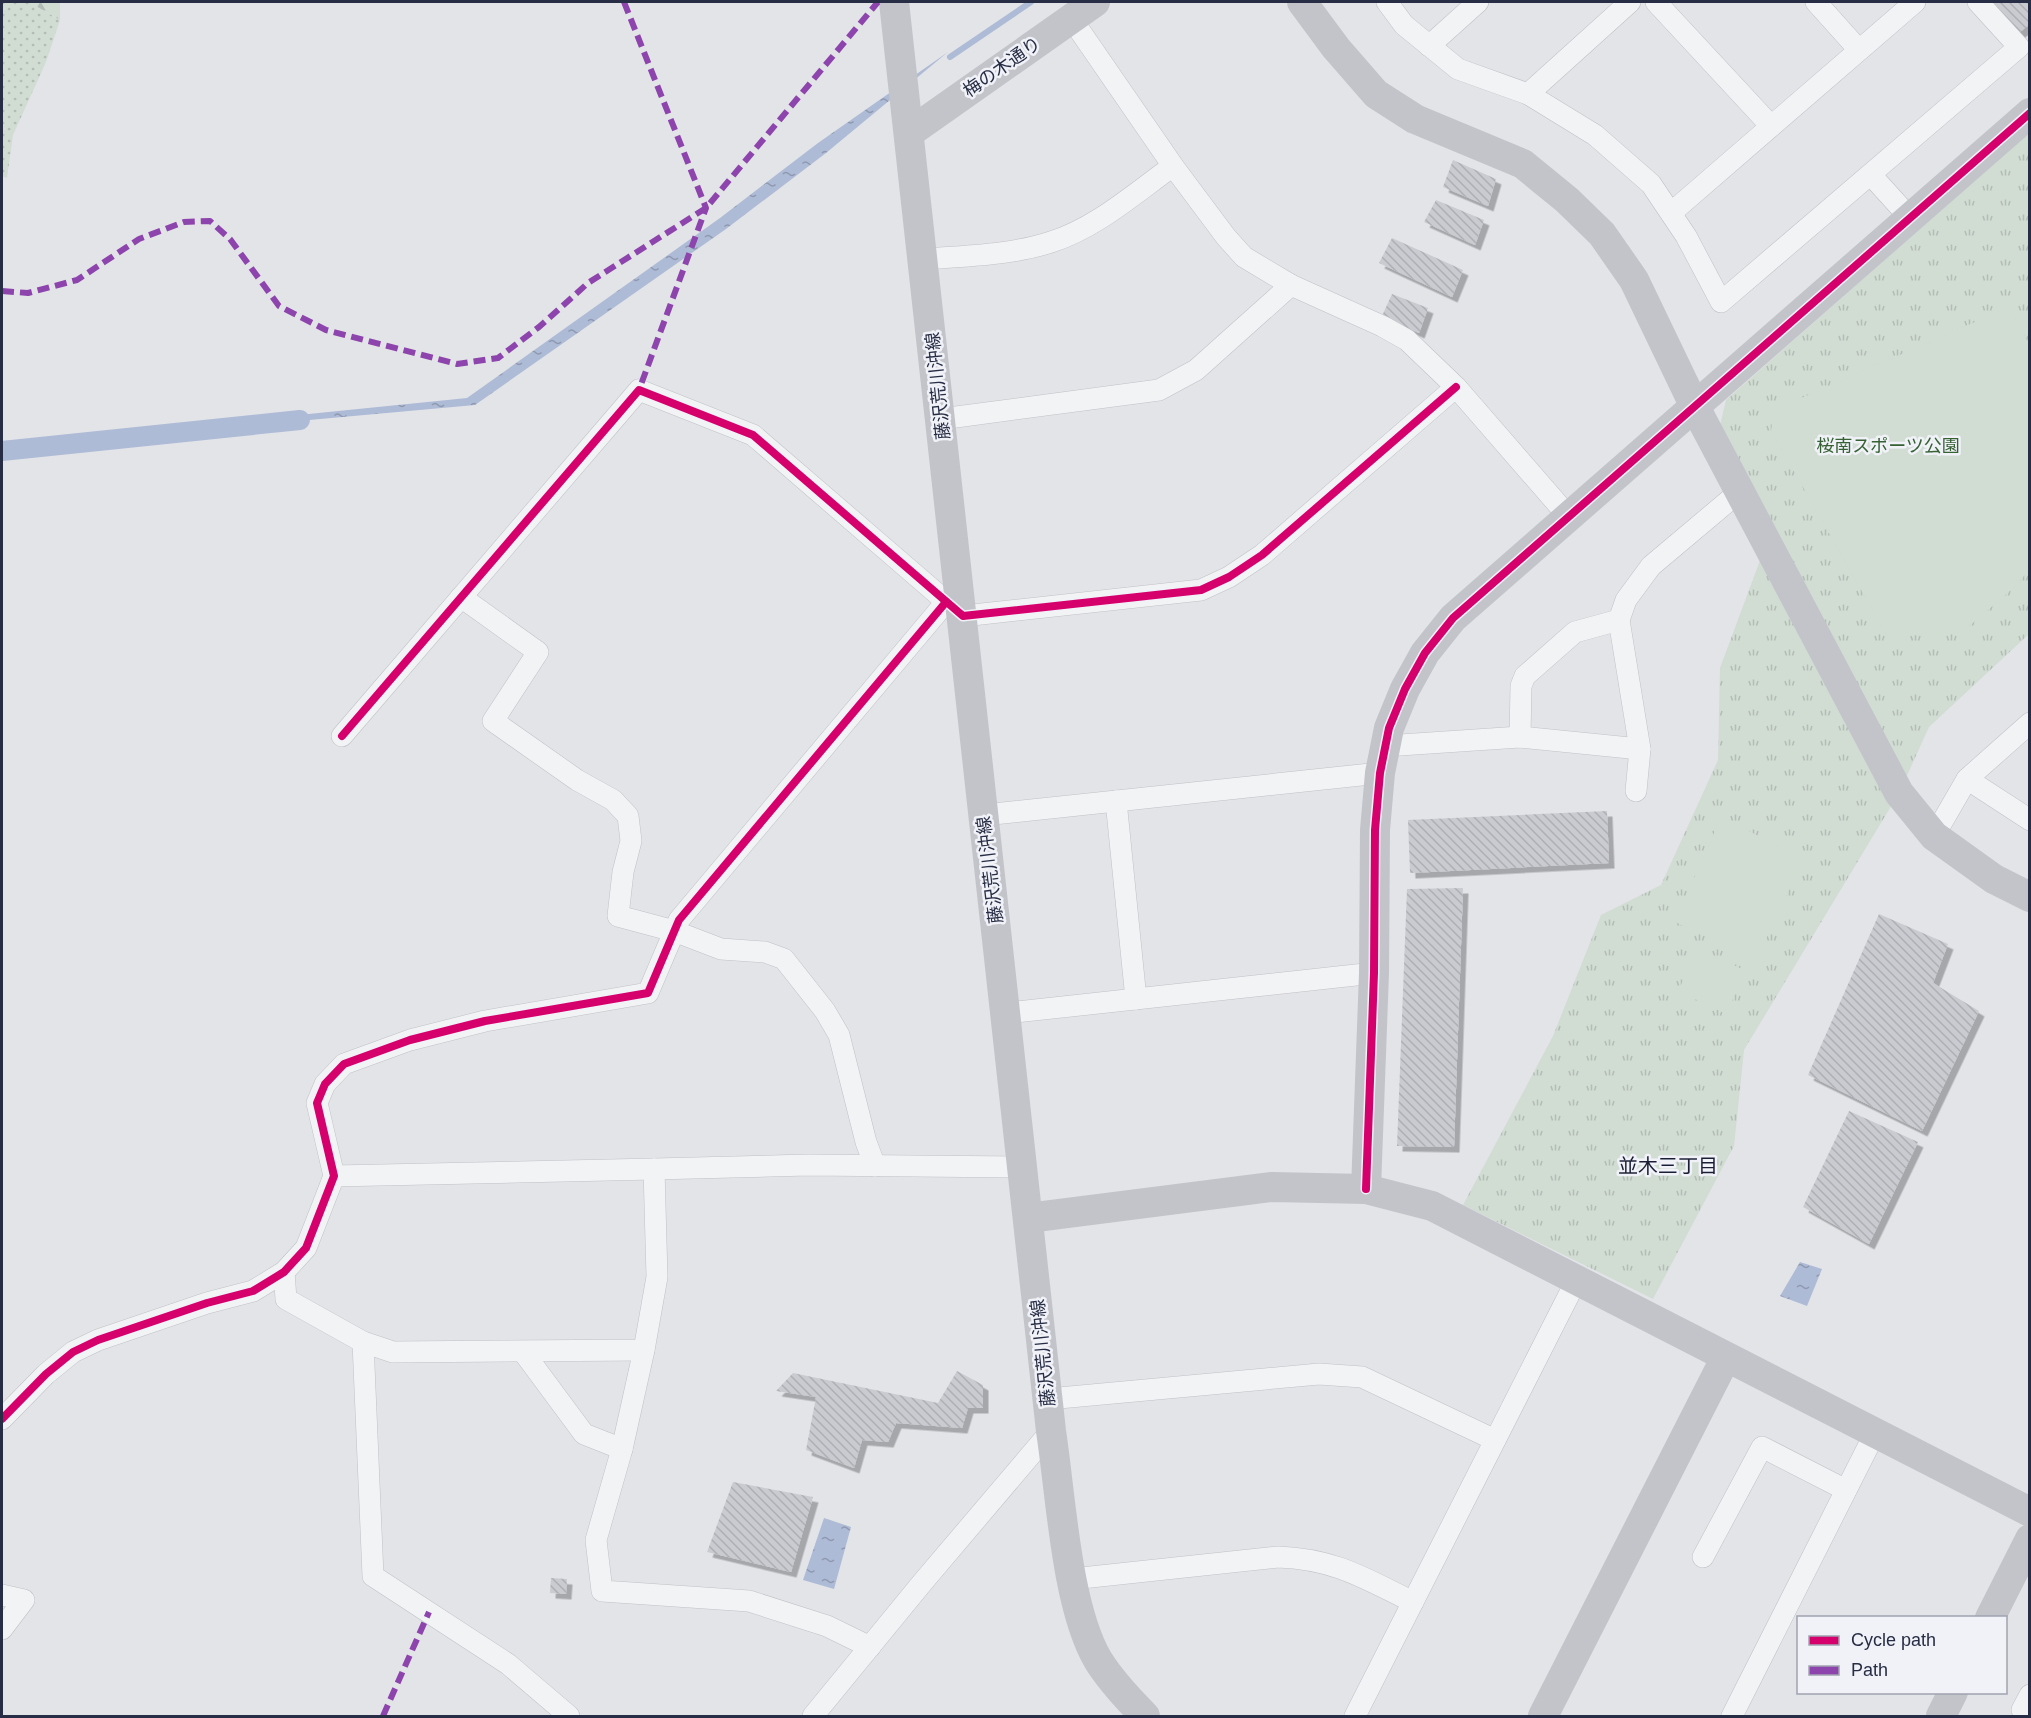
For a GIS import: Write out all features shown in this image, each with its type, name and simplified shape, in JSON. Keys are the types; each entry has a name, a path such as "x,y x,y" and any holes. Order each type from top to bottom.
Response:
{"street":[{"name":"藤沢荒川沖線","path":"894,2 941,419 955,609 984,815 1051,1431 1072,1580 1085,1628 1098,1659 1124,1695 1145,1716"},
{"name":"梅の木通り","path":"909,133 1095,2"},
{"path":"1302,2 1336,48 1376,93 1415,119 1523,164 1567,200 1602,234 1634,280 1695,407 1899,793 1934,836 1994,879 2030,897"},
{"path":"1388,2 1404,25 1458,69 1528,94 1595,135 1651,184 1671,213 1721,302 2019,47 1978,2"},
{"path":"1429,46 1478,2"},
{"path":"1528,94 1630,2"},
{"path":"1656,2 1771,126"},
{"path":"1816,2 1859,50"},
{"path":"1671,213 1915,2"},
{"path":"1071,18 1173,166 1226,237 1244,256 1291,285 1382,326 1407,340 1456,387 1568,516"},
{"path":"1366,1189 1374,973 1375,830 1389,728 1405,689 1425,653 1453,618 2030,113"},
{"path":"923,259 1031,247 1052,242 1084,227 1173,166"},
{"path":"1871,174 1910,218"},
{"path":"941,419 1159,390 1196,370 1291,285"},
{"path":"2,1419 46,1374 73,1352 152,1322 253,1291 284,1272 306,1248 334,1176 317,1103 325,1084 344,1064 410,1040 485,1022 648,993 679,920 955,609 1201,591 1229,577 1262,555 1456,387"},
{"path":"342,736 639,390 753,435 955,609"},
{"path":"1636,791 1640,749 1619,620 1626,600 1651,566 1739,492"},
{"path":"461,597 538,652 493,721 577,780 613,800 628,816 631,841 623,872 618,916 674,931 721,949 765,952 784,959 825,1011 839,1035 875,1166"},
{"path":"1520,737 1521,686 1525,676 1575,632 1619,620"},
{"path":"1934,836 1967,779 2030,723"},
{"path":"984,815 1116,801 1520,737 1640,749"},
{"path":"1967,779 2030,820"},
{"path":"1116,801 1136,999"},
{"path":"1007,1013 1374,973"},
{"path":"334,1176 875,1166 1023,1167"},
{"path":"654,1169 657,1278 622,1449 596,1540 602,1591 749,1601 826,1626 870,1647"},
{"path":"1028,1218 1272,1187 1366,1189 1432,1206 2030,1512"},
{"path":"284,1272 286,1299 363,1342 393,1352 524,1353 644,1350"},
{"path":"1354,1716 1576,1281"},
{"path":"363,1342 373,1576 508,1664 569,1716"},
{"path":"524,1353 584,1434 622,1449"},
{"path":"1543,1716 1726,1357"},
{"path":"1048,1399 1319,1374 1362,1377 1495,1440"},
{"path":"813,1716 1051,1431"},
{"path":"1732,1716 1875,1433"},
{"path":"1703,1557 1762,1447 1846,1490"},
{"path":"1991,1616 2030,1539"},
{"path":"1072,1580 1278,1557 1302,1558 1337,1565 1413,1602"},
{"path":"2,1595 24,1600 2,1629"},
{"path":"1941,1716 1952,1694"},
{"path":"2030,1695 2022,1710 2030,1713"}],"green space":[{"path":"2,2 29,2 60,20 46,62 13,135 7,178 2,176"},
{"path":"29,2 60,2 60,20"},
{"name":"桜南スポーツ公園","path":"2029,132 2029,634 1929,727 1899,793 1744,1050 1734,1146 1653,1299 1463,1205 1553,1036 1601,915 1661,885 1718,760 1720,668 1772,528 1718,434 1726,400"},
{"path":"2009,307 2029,344 2029,569 2018,584 1967,628 1889,639 1771,431 1774,410"},
{"path":"1721,817 1804,859 1756,960 1675,922"},
{"path":"1698,948 1746,971 1726,1014 1678,991"}],"water":[{"path":"948,52 826,153 726,229 475,405 2,448 2,445 467,398 720,218 818,143"},
{"path":"1800,1262 1822,1269 1807,1306 1780,1296"},
{"path":"824,1518 851,1527 834,1589 803,1580"}],"building":[{"path":"1993,2 2030,2 2030,24 2016,35 1989,5"},
{"path":"1453,160 1496,179 1488,206 1443,187"},
{"path":"1436,200 1484,220 1475,245 1424,222"},
{"path":"1392,238 1463,270 1452,297 1379,263"},
{"path":"1392,294 1428,308 1419,333 1382,316"},
{"path":"1607,811 1609,863 1410,873 1408,820"},
{"path":"1463,888 1454,1147 1397,1146 1407,889"},
{"path":"1879,914 1948,944 1933,983 1979,1011 1922,1131 1808,1075"},
{"path":"1849,1111 1918,1142 1869,1244 1803,1207"},
{"path":"957,1371 983,1385 983,1408 968,1408 962,1428 896,1423 888,1442 862,1440 854,1468 806,1450 816,1397 776,1391 793,1373 938,1403"},
{"path":"733,1482 813,1497 791,1572 707,1552"},
{"path":"551,1578 567,1579 566,1594 550,1593"}],"waterway":[{"path":"950,57 1031,2"},
{"path":"2,451 300,420"}],"marked path":[{"path":"624,2 706,208 639,390"},
{"path":"2,291 28,293 77,280 139,239 184,222 210,221 230,239 279,306 326,330 457,364 498,358 539,327 588,283 706,208 878,2"},
{"path":"383,1716 429,1612"}],"cycle path":[{"path":"1366,1189 1374,973 1375,830 1380,773 1389,728 1405,689 1425,653 1453,618 2030,113"},
{"path":"342,736 639,390 753,435 963,616 1201,590 1229,577 1262,555 1456,387"},
{"path":"2,1419 46,1374 73,1352 98,1340 207,1303 253,1291 284,1272 306,1248 334,1176 317,1103 325,1084 344,1064 410,1040 485,1021 648,993 679,920 946,602"}],"district":[{"name":"並木三丁目","path":"1668,1166"}]}
